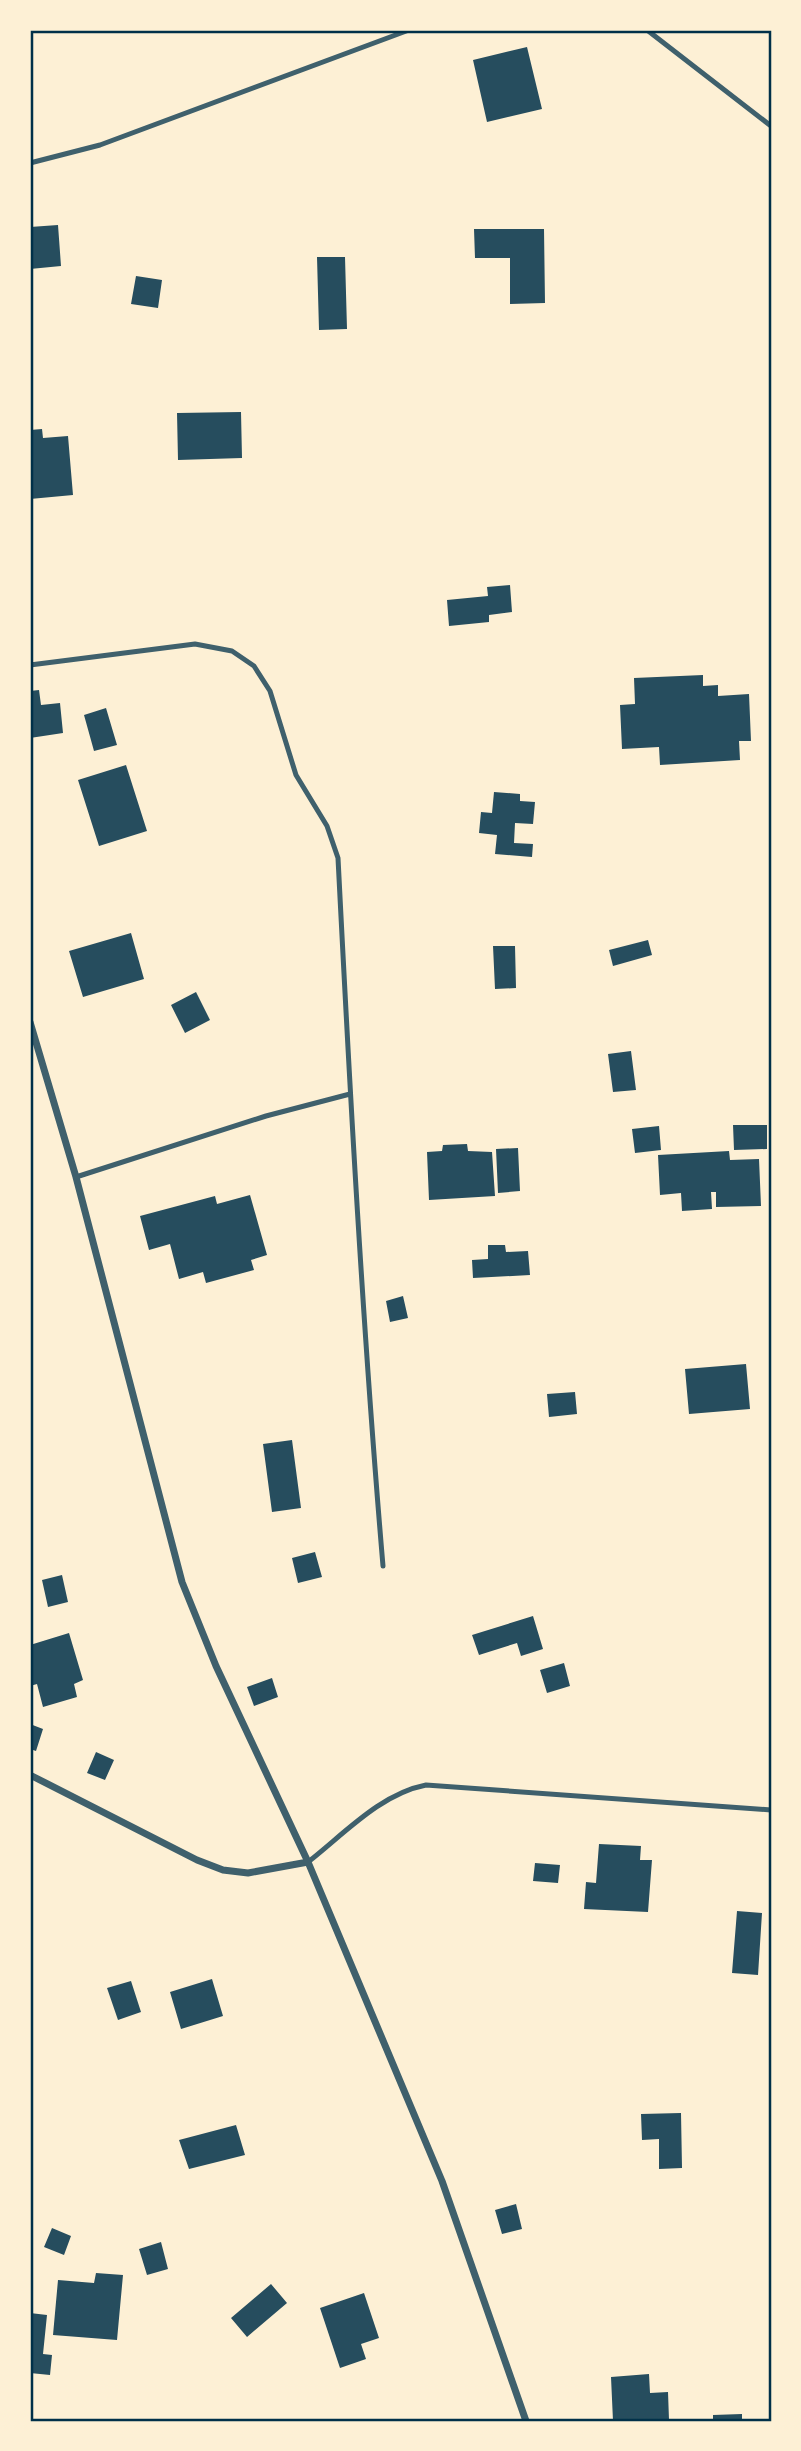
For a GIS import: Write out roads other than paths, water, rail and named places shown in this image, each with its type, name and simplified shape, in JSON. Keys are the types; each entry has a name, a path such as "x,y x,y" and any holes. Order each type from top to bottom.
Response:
{"street":[{"path":"30,1022 76,1177 182,1582 216,1666 308,1862 442,2181 526,2421"},
{"path":"30,1775 223,1870 248,1873 308,1862"}],"lane":[{"path":"30,163 100,145 409,30"},
{"path":"647,30 771,126"},
{"path":"30,665 195,644 232,651 254,666 270,691 296,775 327,827 338,858 370,1418 383,1566"},
{"path":"76,1177 266,1116 350,1094"},
{"path":"308,1862 388,1798 407,1788 426,1785 771,1810"}]}
